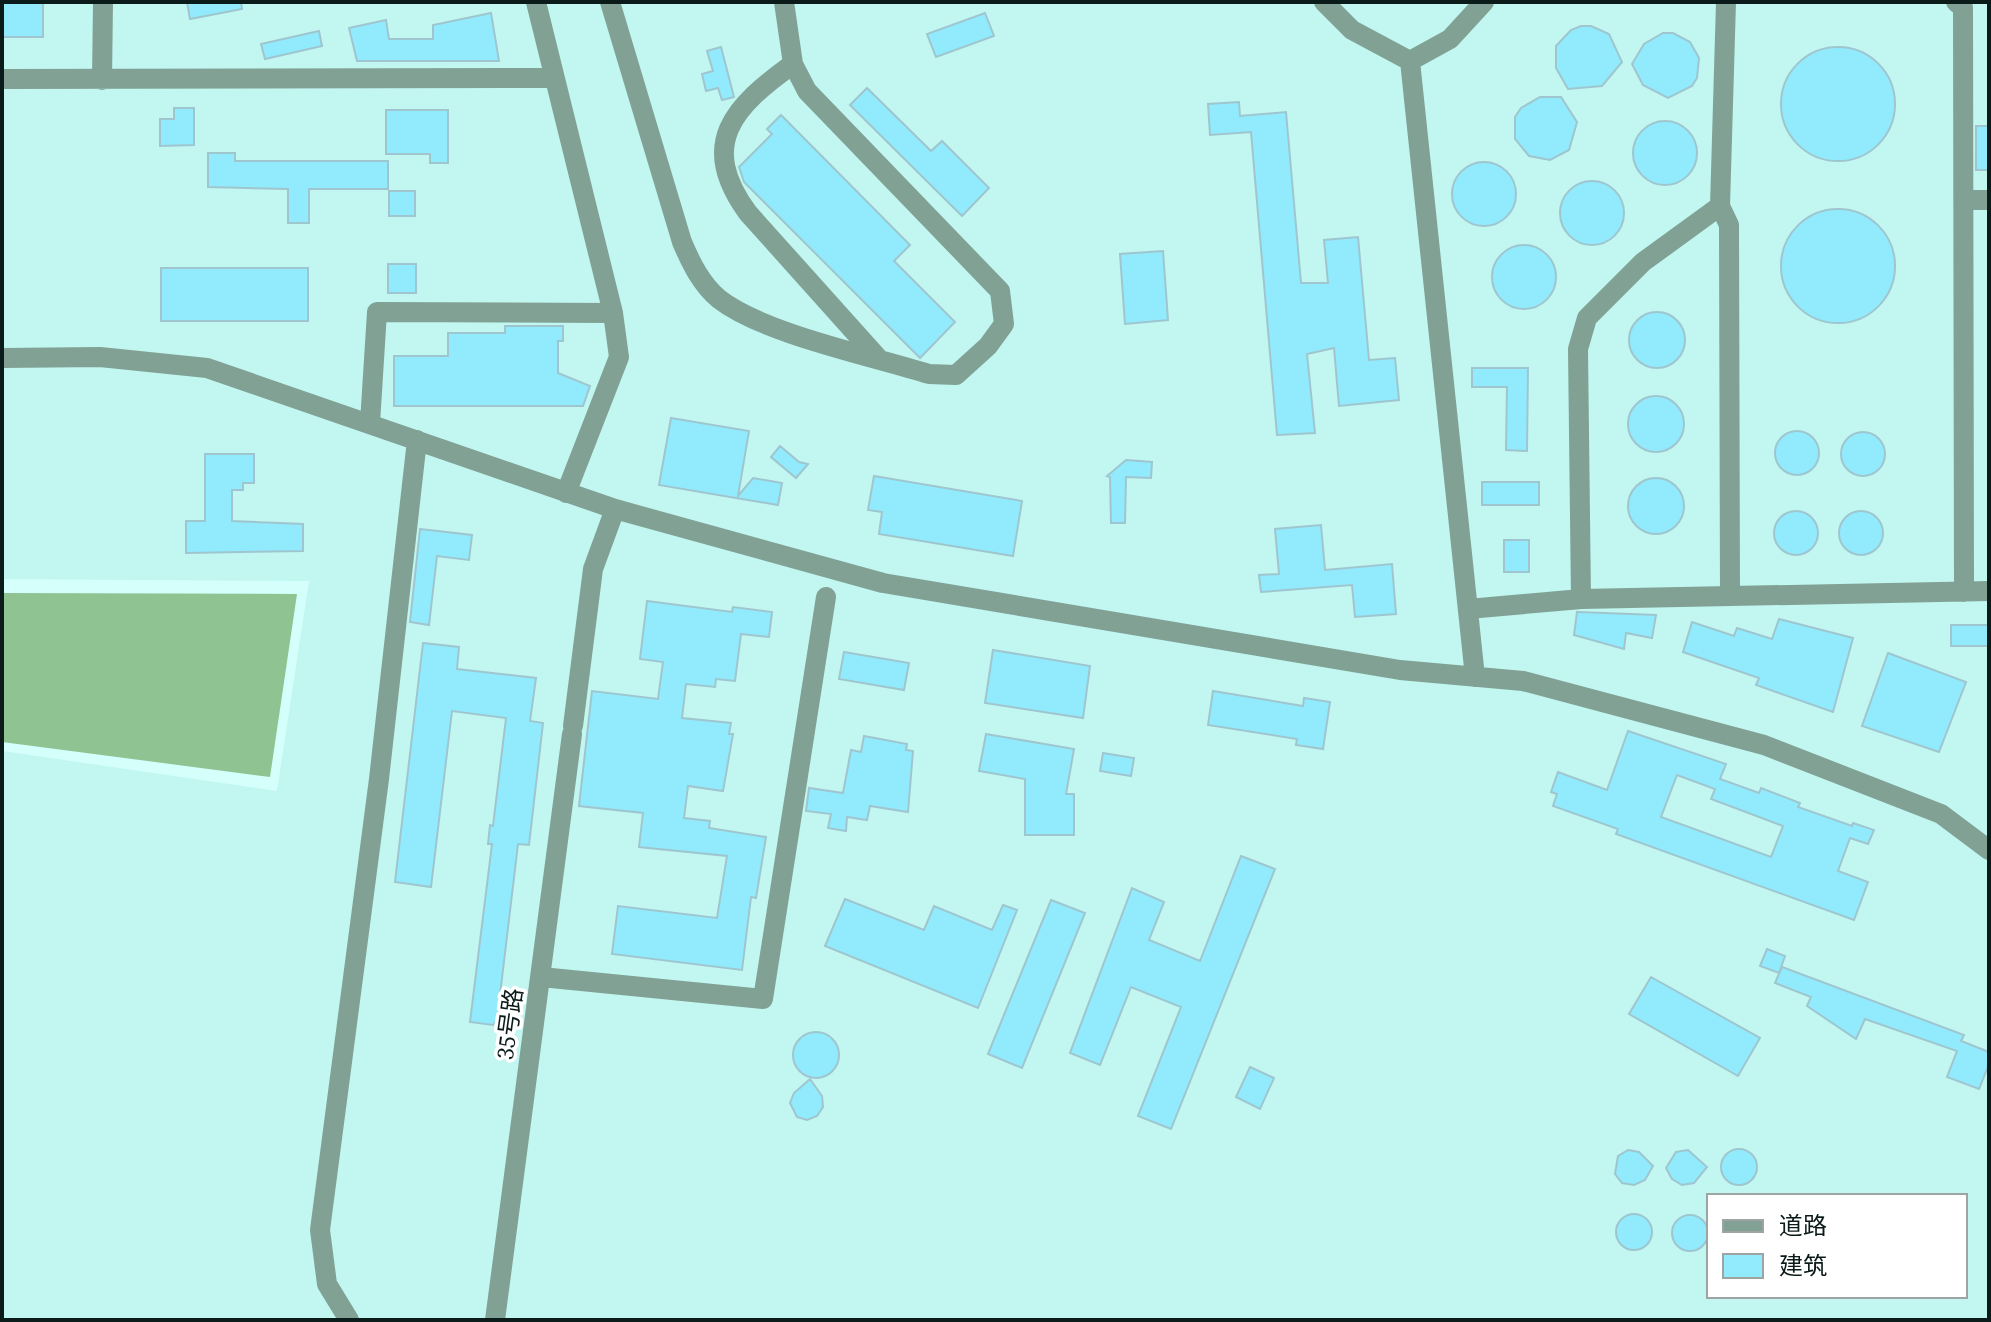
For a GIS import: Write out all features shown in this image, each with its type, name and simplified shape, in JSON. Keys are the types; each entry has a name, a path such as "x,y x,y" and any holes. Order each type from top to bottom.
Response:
{"street":[{"path":"102,80 103,2"},
{"path":"536,2 613,313 619,357 566,493"},
{"path":"610,2 682,242 695,272 717,297 748,318 929,374 956,375 988,346 1004,324 1005,306 1000,291 990,276 807,91 793,64 784,2"},
{"path":"1324,2 1352,30 1410,61"},
{"path":"1410,61 1450,39 1484,2"},
{"path":"1726,2 1720,206 1729,225 1730,596"},
{"path":"1956,2 1963,7 1964,592"},
{"path":"1410,61 1475,677"},
{"path":"793,64 764,84 736,112 724,139 727,177 731,190 748,213 878,358"},
{"path":"2,79 553,78"},
{"path":"1965,200 1989,200"},
{"path":"1581,599 1578,349 1587,318 1643,262 1720,206"},
{"path":"370,423 377,312 613,313"},
{"path":"2,358 100,357 207,368 615,509 883,583 1400,670 1523,681 1764,745 1941,814 1989,850"},
{"path":"349,1320 327,1284 320,1230 379,779 417,440"},
{"name":"35号路","path":"495,1320 593,569 615,509"},
{"path":"1468,609 1581,599 1989,591"},
{"path":"541,977 763,999 826,597"}],"shaded area":[{"path":"2,2 1989,2 1989,1320 2,1320 2,751 277,791 309,581 2,579"}],"green space":[{"path":"2,593 297,594 270,777 2,742"}],"building":[{"path":"2,2 43,2 43,37 2,37"},
{"path":"187,2 241,2 242,9 190,19"},
{"path":"491,13 499,61 357,61 349,28 386,20 389,39 433,39 433,25"},
{"path":"985,13 994,36 936,57 927,34"},
{"path":"1591,26 1609,34 1622,62 1602,86 1568,89 1556,68 1556,46 1571,30"},
{"path":"319,31 322,46 265,59 261,44"},
{"path":"1663,33 1673,33 1690,42 1699,58 1697,78 1692,86 1668,98 1643,85 1632,64 1644,44"},
{"path":"721,47 734,97 722,100 718,88 706,91 702,74 713,71 707,51"},
{"path":"1838,47 1860,52 1878,64 1890,82 1895,104 1890,126 1878,144 1860,156 1838,161 1816,156 1798,144 1786,126 1781,104 1786,82 1798,64 1816,52"},
{"path":"867,88 931,151 942,141 989,188 962,216 850,105"},
{"path":"1540,97 1561,97 1577,122 1569,150 1550,160 1529,156 1515,139 1515,117 1521,108"},
{"path":"1239,102 1240,116 1286,112 1301,283 1328,283 1324,240 1358,237 1369,360 1395,358 1399,400 1339,406 1334,348 1307,354 1315,433 1277,435 1251,132 1210,135 1208,104"},
{"path":"174,108 194,108 194,145 160,146 160,119 174,119"},
{"path":"386,110 448,110 448,163 430,163 430,154 386,154"},
{"path":"781,115 910,245 894,261 955,322 920,358 744,182 739,167 772,134 767,129"},
{"path":"1665,121 1683,127 1691,135 1697,153 1691,171 1683,179 1665,185 1647,179 1639,171 1633,153 1639,135 1647,127"},
{"path":"1976,126 1989,126 1989,170 1976,170"},
{"path":"208,153 235,153 235,161 388,161 388,189 309,189 309,223 288,223 288,189 208,187"},
{"path":"1484,162 1502,168 1510,176 1516,194 1510,212 1502,220 1484,226 1466,220 1458,212 1452,194 1458,176 1466,168"},
{"path":"1592,181 1610,187 1618,195 1624,213 1618,231 1610,239 1592,245 1574,239 1566,231 1560,213 1566,195 1574,187"},
{"path":"389,191 415,191 415,216 389,216"},
{"path":"1838,209 1860,214 1878,226 1890,244 1895,266 1890,288 1878,306 1860,318 1838,323 1816,318 1798,306 1786,288 1781,266 1786,244 1798,226 1816,214"},
{"path":"1524,245 1542,251 1550,259 1556,277 1550,295 1542,303 1524,309 1506,303 1498,295 1492,277 1498,259 1506,251"},
{"path":"1163,251 1168,320 1125,324 1120,254"},
{"path":"388,264 416,264 416,293 388,293"},
{"path":"161,268 308,268 308,321 161,321"},
{"path":"1657,312 1677,320 1685,340 1677,360 1657,368 1637,360 1629,340 1637,320"},
{"path":"505,326 563,326 563,341 558,341 558,373 590,386 583,406 394,406 394,356 448,356 448,333 505,333"},
{"path":"1472,368 1528,368 1527,451 1506,450 1507,387 1472,387"},
{"path":"1656,396 1676,404 1684,424 1676,444 1656,452 1636,444 1628,424 1636,404"},
{"path":"671,418 749,431 738,496 753,478 782,483 778,505 659,485"},
{"path":"1797,431 1813,437 1819,453 1813,469 1797,475 1781,469 1775,453 1781,437"},
{"path":"1863,432 1879,438 1885,454 1879,470 1863,476 1847,470 1841,454 1847,438"},
{"path":"780,446 799,462 808,464 796,478 771,457"},
{"path":"205,454 254,454 254,483 243,483 243,490 232,490 232,521 303,524 303,551 186,553 186,521 205,521"},
{"path":"1126,460 1152,462 1151,478 1126,477 1125,523 1111,523 1110,477 1107,476"},
{"path":"874,476 1022,501 1013,556 879,534 882,512 868,510"},
{"path":"1656,478 1676,486 1684,506 1676,526 1656,534 1636,526 1628,506 1636,486"},
{"path":"1482,482 1539,482 1539,505 1482,505"},
{"path":"1796,511 1812,517 1818,533 1812,549 1796,555 1780,549 1774,533 1780,517"},
{"path":"1861,511 1877,517 1883,533 1877,549 1861,555 1845,549 1839,533 1845,517"},
{"path":"1321,525 1325,570 1392,564 1396,614 1355,617 1352,585 1261,592 1259,575 1279,574 1275,529"},
{"path":"420,529 472,535 469,560 437,556 429,625 410,622"},
{"path":"1504,540 1529,540 1529,572 1504,572"},
{"path":"647,601 732,612 733,607 772,612 769,637 741,634 735,681 716,679 715,687 686,684 682,718 731,723 729,734 733,734 723,791 688,786 684,818 710,821 709,828 766,837 756,898 751,897 742,970 612,954 618,906 717,918 727,856 639,847 643,813 579,806 592,691 658,699 663,662 640,659"},
{"path":"1577,612 1656,615 1652,638 1626,633 1624,649 1574,635"},
{"path":"1779,619 1853,638 1833,712 1756,685 1759,678 1683,652 1692,622 1734,636 1737,628 1772,639"},
{"path":"1951,625 1989,625 1989,646 1951,646"},
{"path":"423,643 459,647 457,669 536,678 530,721 543,723 529,845 518,844 497,1020 493,1025 470,1022 492,844 488,844 490,825 493,826 506,718 452,711 431,887 395,882"},
{"path":"993,650 1090,666 1083,718 985,703"},
{"path":"844,652 909,663 904,690 839,679"},
{"path":"1888,653 1966,682 1939,752 1862,726"},
{"path":"1213,691 1303,706 1304,698 1330,702 1323,749 1296,745 1297,739 1208,725"},
{"path":"1628,731 1726,764 1720,779 1759,793 1761,788 1800,803 1798,807 1852,826 1853,823 1874,830 1868,844 1850,838 1838,871 1868,882 1854,920 1616,834 1618,829 1553,806 1557,794 1551,792 1558,772 1607,790","holes":["1677,775 1715,789 1711,799 1783,826 1771,857 1661,817"]},
{"path":"986,734 1074,749 1066,794 1074,794 1074,835 1025,835 1025,779 979,771"},
{"path":"864,736 907,744 906,750 913,751 908,812 870,806 867,820 847,817 846,831 828,828 831,814 806,811 809,788 843,793 851,750 861,752"},
{"path":"1103,753 1134,758 1131,776 1100,771"},
{"path":"1241,856 1275,869 1171,1129 1138,1116 1181,1007 1131,987 1100,1065 1070,1053 1132,888 1164,902 1149,940 1200,961"},
{"path":"845,899 924,930 934,906 992,930 1003,905 1017,910 978,1008 825,946"},
{"path":"1051,900 1085,913 1022,1068 988,1054"},
{"path":"1767,949 1785,956 1779,973 1760,966"},
{"path":"1782,967 1964,1035 1961,1041 1989,1052 1989,1064 1979,1089 1947,1077 1957,1051 1865,1019 1856,1039 1807,1006 1811,997 1775,983"},
{"path":"1651,977 1760,1038 1738,1076 1629,1014"},
{"path":"816,1032 832,1039 839,1055 832,1071 816,1078 800,1071 793,1055 800,1039"},
{"path":"1250,1067 1274,1078 1260,1109 1236,1097"},
{"path":"810,1079 822,1096 823,1107 817,1116 807,1120 797,1117 790,1103 794,1093"},
{"path":"1739,1149 1752,1154 1757,1167 1752,1180 1739,1185 1726,1180 1721,1167 1726,1154"},
{"path":"1628,1150 1639,1152 1653,1166 1645,1180 1634,1185 1622,1183 1615,1174 1618,1156"},
{"path":"1688,1150 1707,1167 1694,1183 1682,1185 1672,1179 1666,1168 1676,1152"},
{"path":"1634,1214 1646,1220 1652,1232 1646,1244 1634,1250 1622,1244 1616,1232 1622,1220"},
{"path":"1683,1217 1697,1217 1706,1226 1706,1240 1697,1249 1683,1249 1674,1240 1674,1226"}]}
